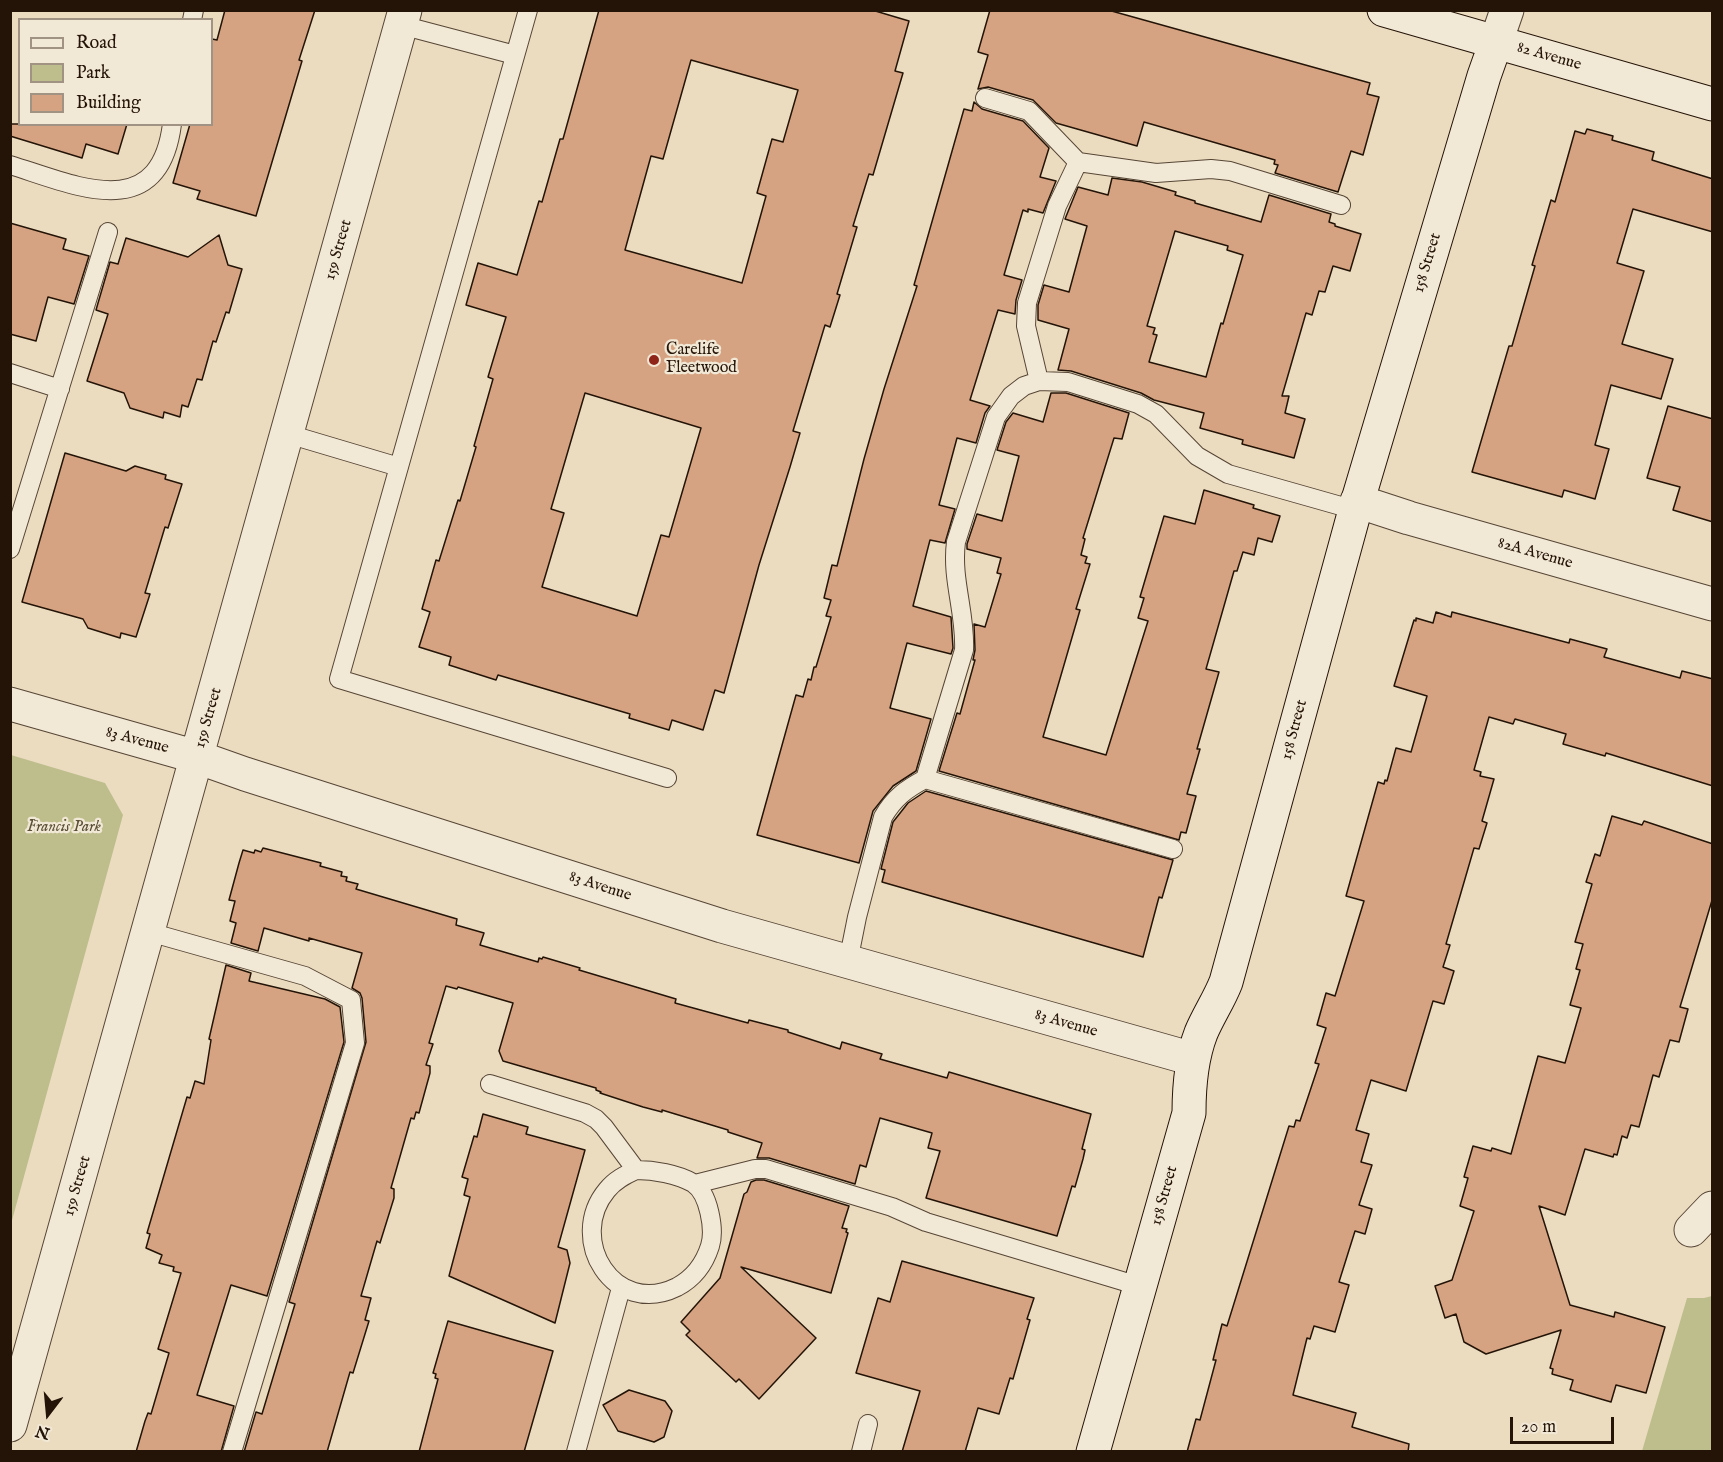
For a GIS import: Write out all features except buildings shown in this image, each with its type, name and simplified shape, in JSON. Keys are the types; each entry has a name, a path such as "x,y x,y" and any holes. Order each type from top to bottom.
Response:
{"street":[{"name":"82 Avenue","path":"1384,10 1713,104"},
{"name":"158 Street","path":"1093,1452 1189,1113 1189,1085 1193,1059 1201,1034 1226,982 1356,506 1482,83 1507,10"},
{"name":"159 Street","path":"10,1425 403,18"},
{"name":"82A Avenue","path":"1356,506 1409,518 1713,604"},
{"name":"83 Avenue","path":"10,704 198,757 722,926 1193,1059"}],"lane":[{"path":"528,10 339,679 667,778"},
{"path":"403,18 515,55"},
{"path":"985,98 1029,111 1078,162 1156,173 1210,169 1230,171 1341,205"},
{"path":"10,165 80,187 102,191 126,189 147,180 156,172 168,149 172,126"},
{"path":"1039,381 1026,326 1027,303 1057,206 1078,162"},
{"path":"10,549 108,232"},
{"path":"10,373 60,389"},
{"path":"925,779 964,650 955,576 956,542 996,417 1011,396 1024,386 1039,381 1068,382 1138,404 1156,414 1197,456 1228,474 1356,506"},
{"path":"288,434 399,467"},
{"path":"848,962 883,817 903,790 925,779 1173,849"},
{"path":"149,932 305,976 351,1000 355,1043 232,1452"},
{"path":"490,1084 585,1113 596,1119 636,1170"},
{"path":"695,1184 708,1206 713,1230 711,1244 694,1276 683,1284 666,1291 647,1294 621,1287 600,1267 592,1240 592,1227 599,1201 622,1176 636,1170 652,1170 695,1184 755,1169 776,1172 892,1207 926,1222 1139,1286"},
{"path":"576,1452 621,1287"},
{"path":"861,1452 868,1424"}],"green space":[{"name":"Francis Park","path":"11,755 105,783 123,815 11,1224"},
{"path":"1712,1296 1712,1451 1642,1451 1687,1298"}],"place":[{"name":"Carelife Fleetwood","path":"654,360"}]}
